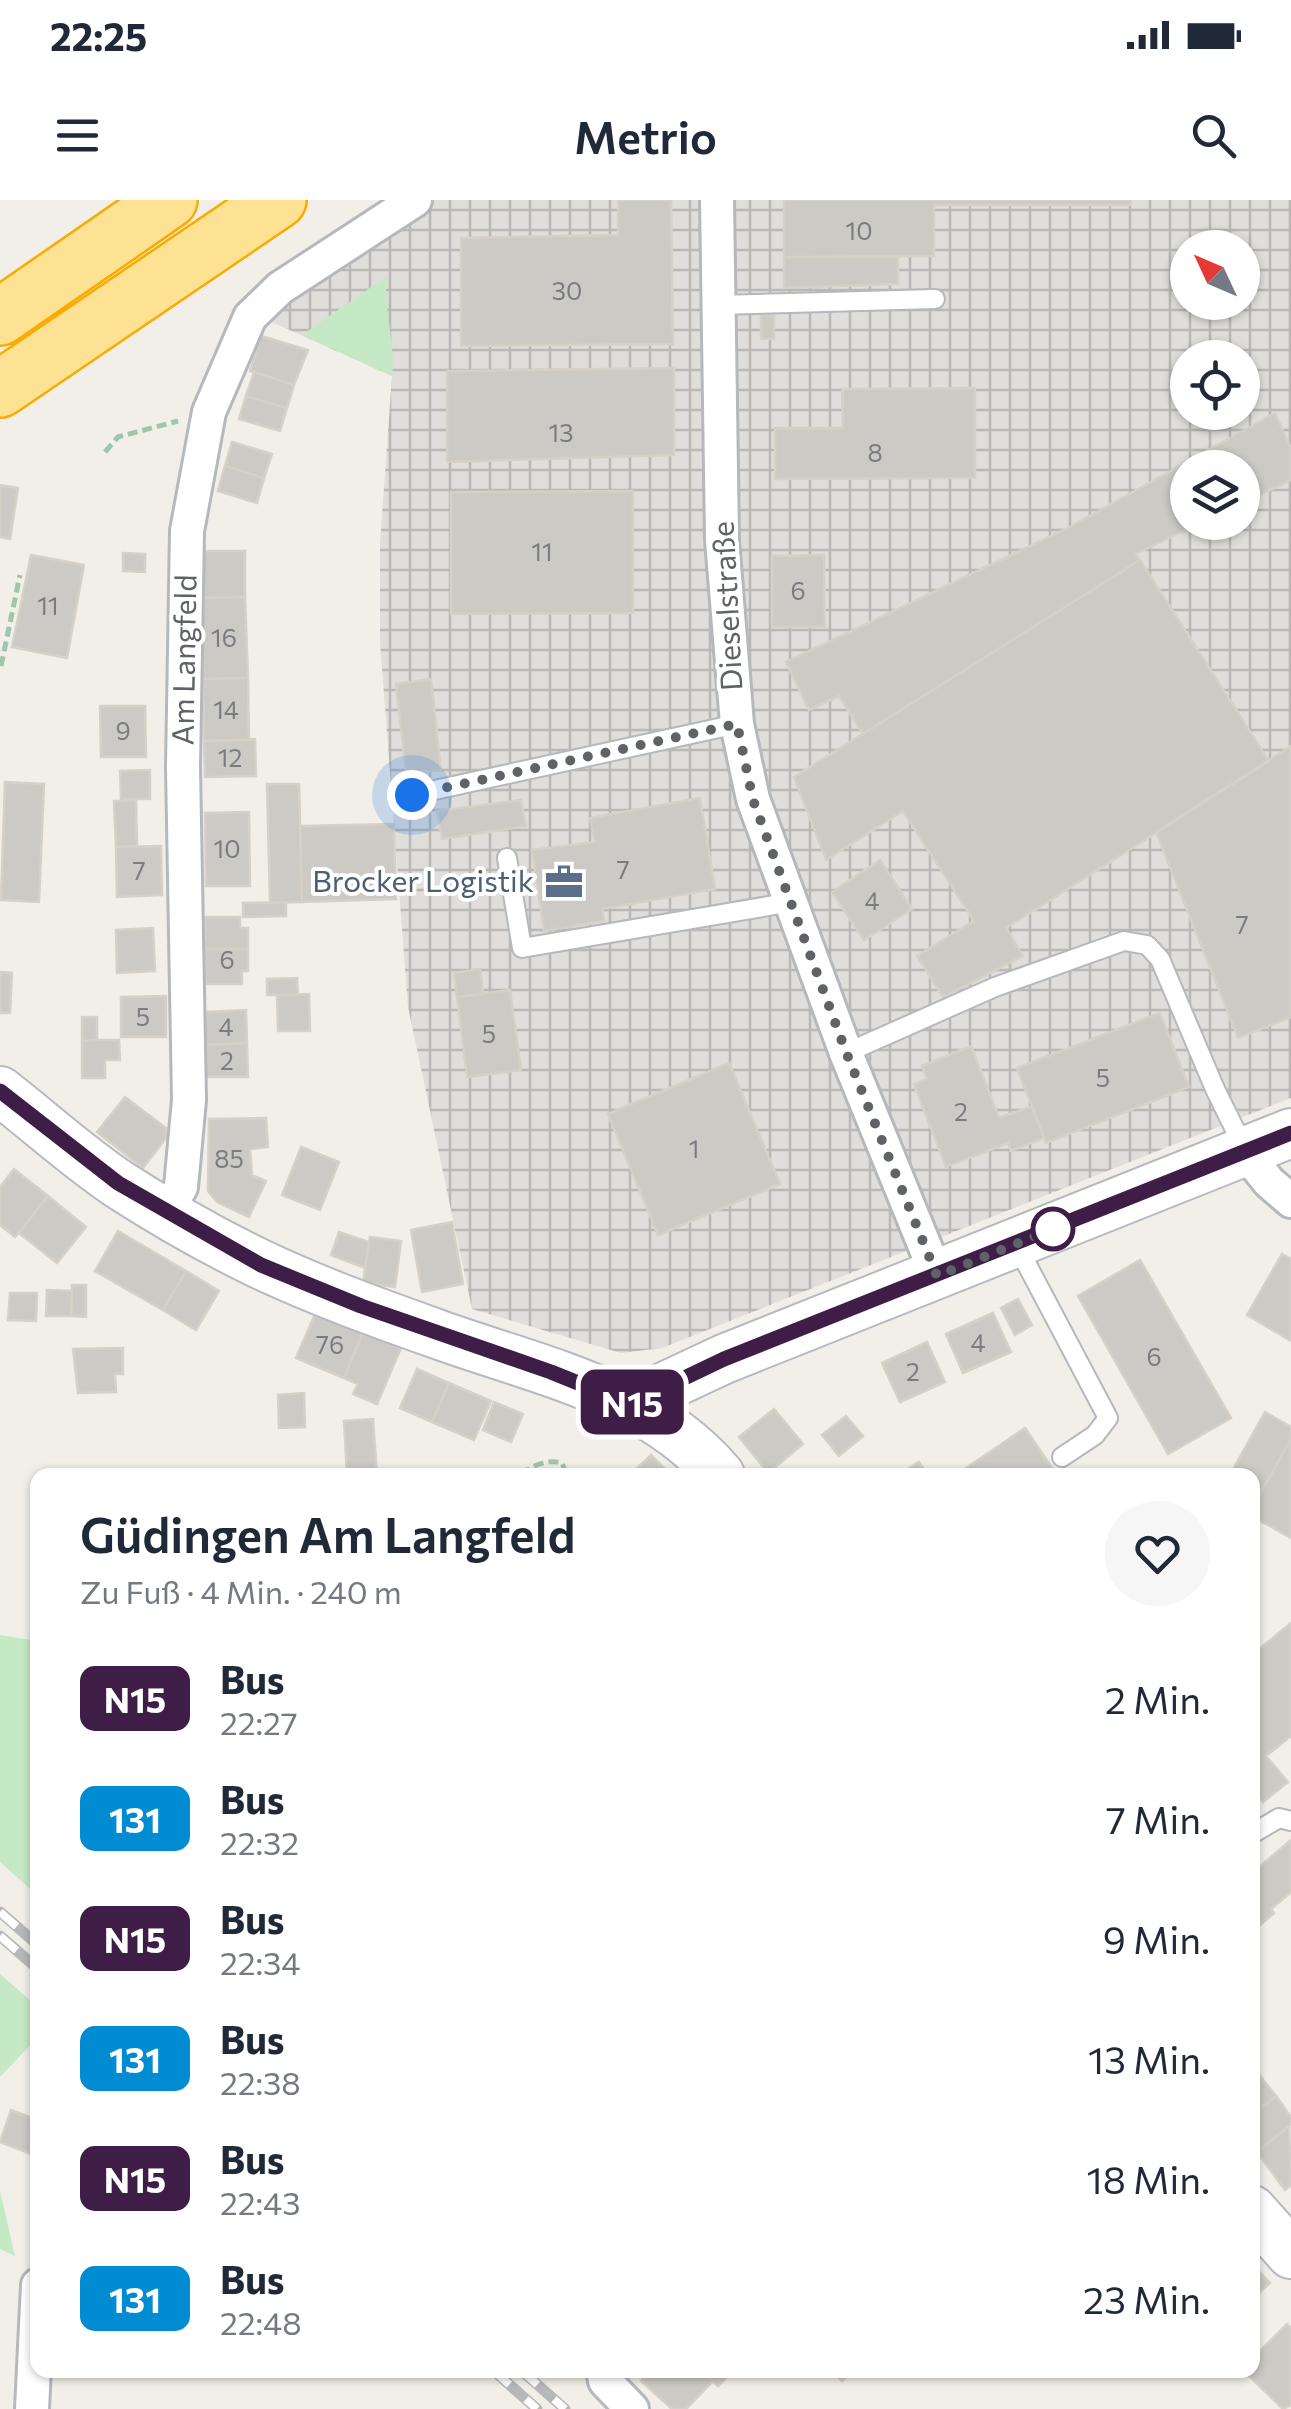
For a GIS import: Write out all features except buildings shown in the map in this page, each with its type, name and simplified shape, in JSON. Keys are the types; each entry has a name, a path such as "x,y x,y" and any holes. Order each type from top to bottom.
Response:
{"highway":[{"path":"0,317 168,200"},
{"path":"0,389 278,200"}],"main road":[{"path":"0,1091 118,1183 261,1265 361,1306 551,1372 630,1404 668,1427 712,1468"},
{"path":"630,1404 724,1359 1291,1134"},
{"path":"1260,2219 1291,2254"}],"street":[{"name":"Am Langfeld","path":"166,1213 182,1187 189,1100 183,767 188,531 209,412 250,317 280,288 415,200"},
{"name":"Dieselstraße","path":"717,200 722,540 737,724 753,800 846,1052 937,1276"},
{"path":"1246,1152 1269,1182 1291,1200"},
{"path":"32,2409 34,2378"},
{"path":"604,2378 632,2409"}],"lane":[{"path":"719,305 935,299"},
{"path":"412,795 737,724"},
{"path":"507,858 522,948 792,902"},
{"path":"846,1052 995,987 1087,954 1124,941 1147,945 1160,959 1246,1152"},
{"path":"1016,1244 1108,1418 1095,1435 1062,1457"},
{"path":"1260,1829 1279,1818 1291,1821"}],"path":[{"path":"104,452 118,437 209,412"},
{"path":"1,666 20,575"},
{"path":"531,1468 553,1460 564,1468"}],"shaded area":[{"path":"431,200 1291,200 1291,1098 662,1348 621,1353 472,1309 408,1007 380,642 380,543 392,376 265,319 280,298"}],"green space":[{"path":"387,276 392,376 302,335"},
{"path":"0,1635 30,1640 30,1889 0,1862"},
{"path":"0,1974 30,2000 30,2045 0,2077"},
{"path":"0,2191 15,2256 0,2249"}],"railway":[{"path":"0,1912 30,1938"},
{"path":"0,1936 30,1962"},
{"path":"502,2378 537,2409"},
{"path":"530,2378 565,2409"}],"bus line":[{"name":"N15","path":"0,1091 118,1183 261,1265 361,1306 551,1372 630,1404 724,1359 1291,1133"}],"place":[{"name":"Brocker Logistik","path":"564,882"}],"route":[{"path":"412,795 737,724 753,800 846,1052 937,1276 1053,1229"}]}
